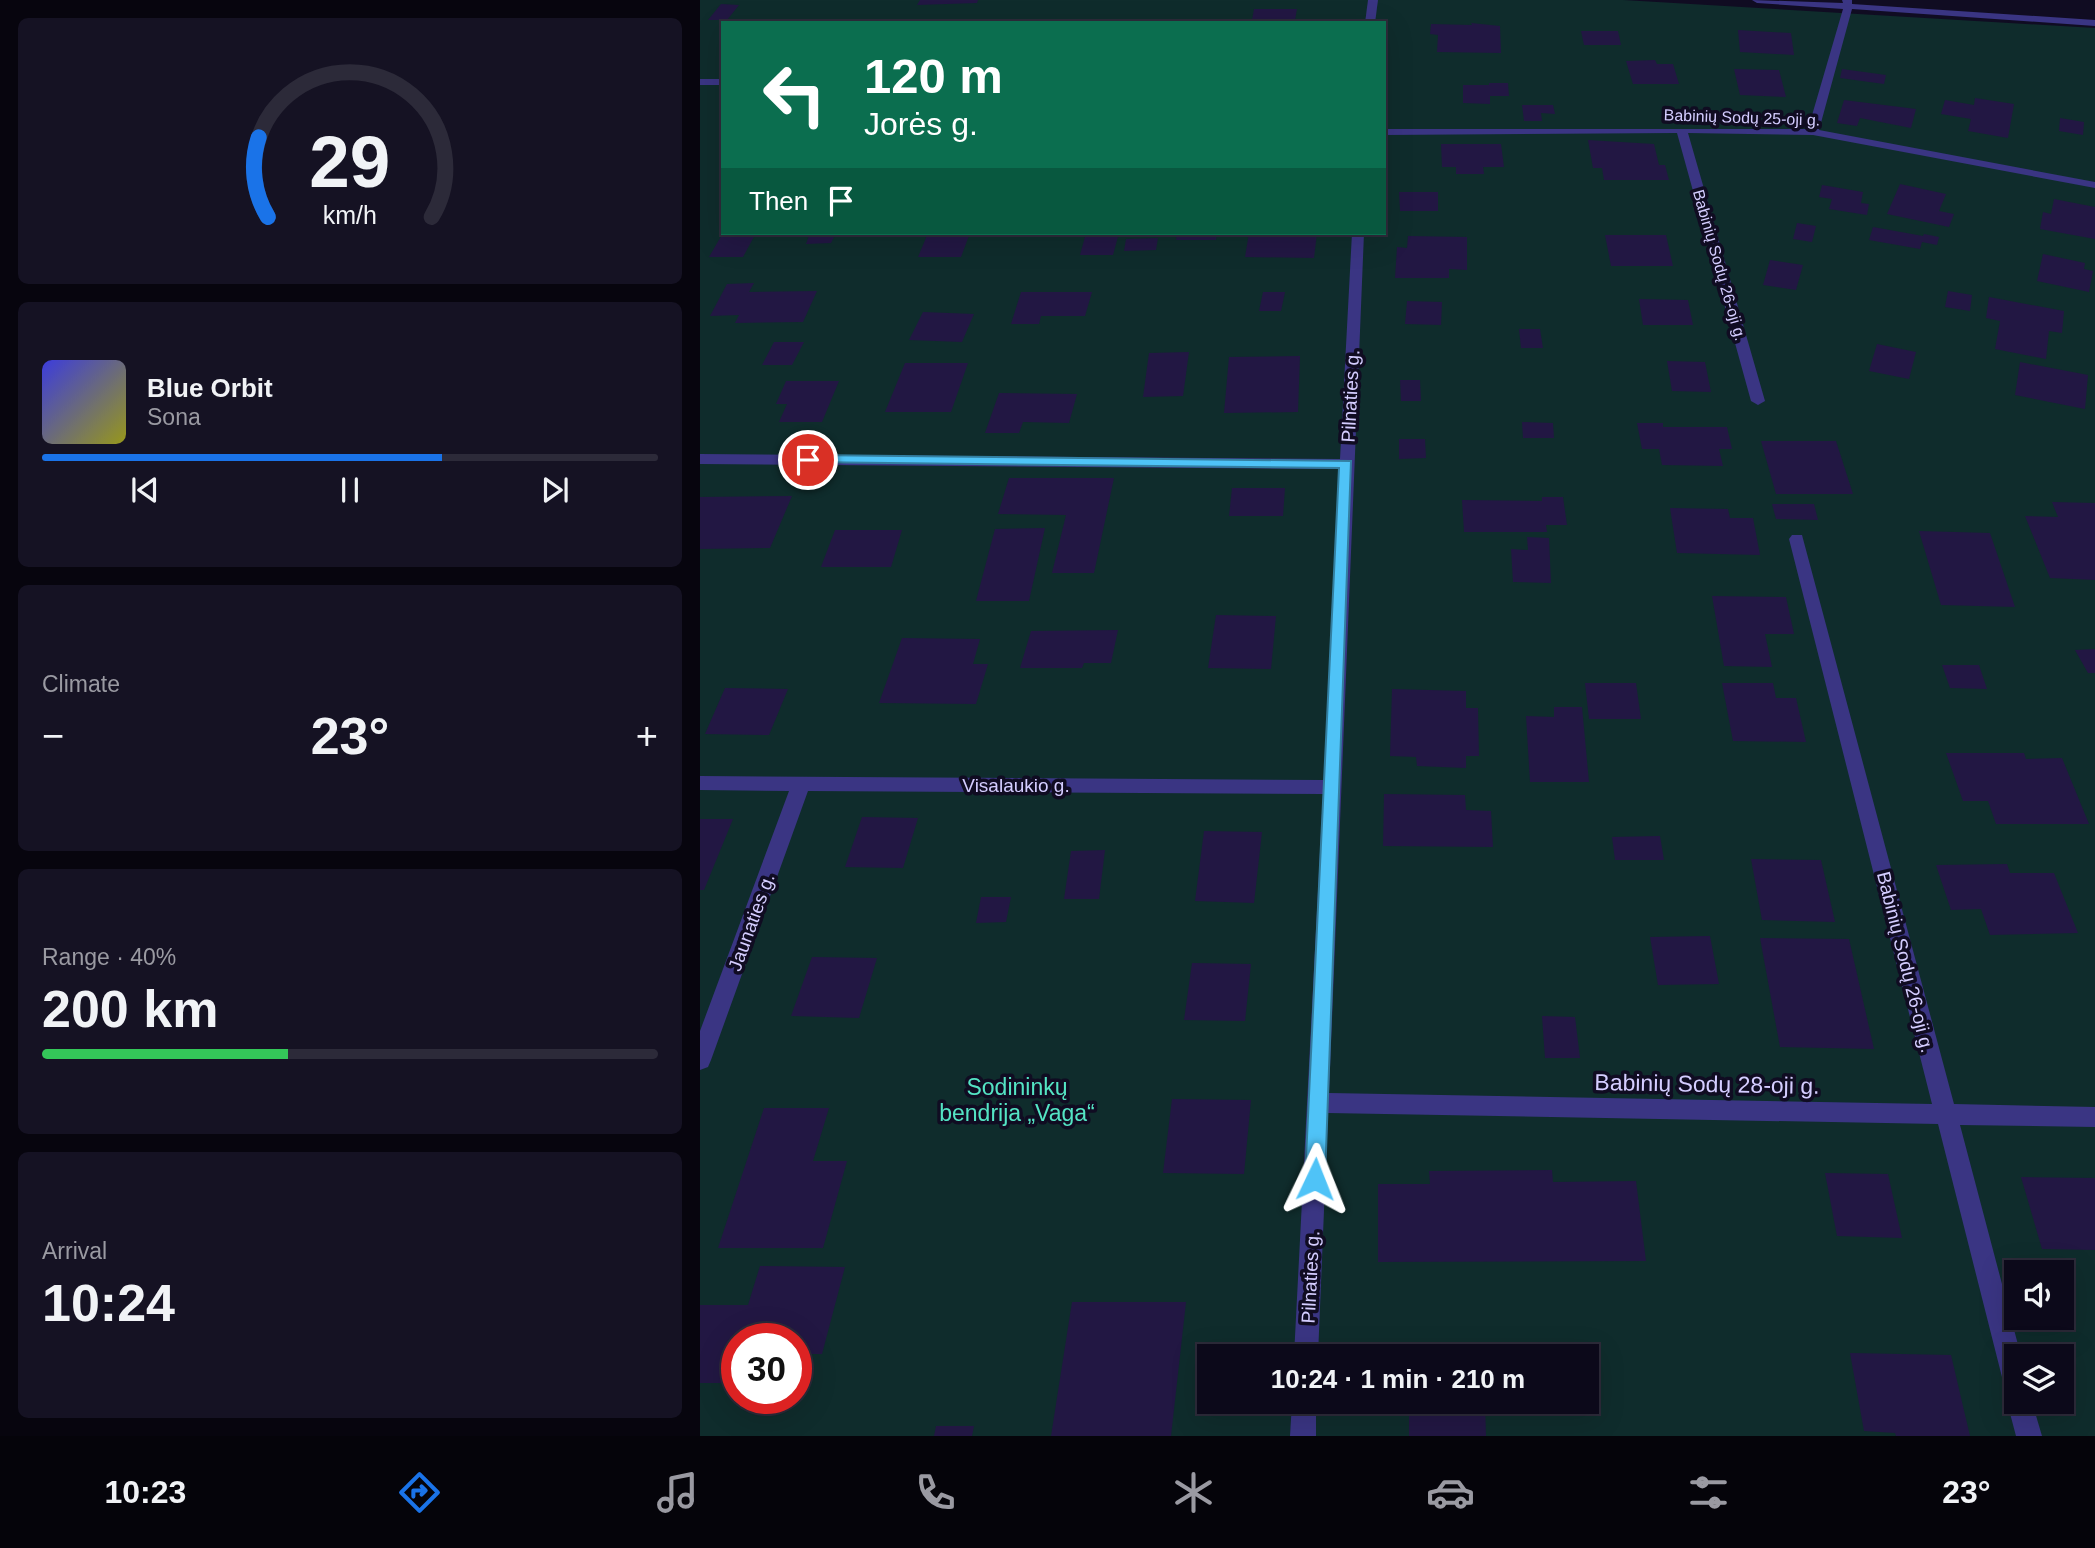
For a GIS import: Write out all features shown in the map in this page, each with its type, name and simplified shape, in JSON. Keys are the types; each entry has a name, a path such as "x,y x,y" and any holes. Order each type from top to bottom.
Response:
{"street":[{"path":"1370,21 1373,0"},
{"path":"1756,0 1848,4 2095,23"},
{"path":"1813,132 1848,4"},
{"path":"700,82 721,82"},
{"name":"Babinių Sodų 26-oji g.","path":"1682,130 1758,401"},
{"name":"Babinių Sodų 25-oji g.","path":"1386,132 1813,132 2095,185"},
{"name":"Pilnaties g.","path":"1307,1344 1358,235"},
{"path":"700,459 1346,464"},
{"name":"Babinių Sodų 26-oji g.","path":"1797,540 2005,1344"},
{"name":"Visalaukio g.","path":"700,783 1333,787"},
{"name":"Jaunaties g.","path":"700,1060 801,784"},
{"name":"Babinių Sodų 28-oji g.","path":"1318,1103 2095,1117"},
{"path":"1303,1436 1304,1414"},
{"path":"2023,1414 2029,1436"}],"green space":[{"name":"Sodininkų bendrija „Vaga“","path":"700,0 1623,0 2095,28 2095,1436 700,1436"}],"building":[{"path":"920,0 978,0 977,3 917,5"},
{"path":"721,4 739,5 727,20 708,20"},
{"path":"1254,9 1297,9 1295,20 1252,20"},
{"path":"1471,23 1500,26 1501,53 1437,52 1438,35 1430,34 1431,24 1472,25"},
{"path":"1738,30 1791,33 1794,55 1740,52"},
{"path":"1581,31 1618,31 1621,45 1584,45"},
{"path":"1655,60 1657,64 1673,64 1679,84 1633,84 1626,61"},
{"path":"1734,69 1779,70 1786,97 1740,95"},
{"path":"1842,69 1886,75 1884,84 1840,78"},
{"path":"1508,83 1509,96 1490,96 1490,104 1463,103 1463,85"},
{"path":"1975,98 2014,104 2008,138 1968,131 1971,119 1941,114 1945,100 1974,105"},
{"path":"1844,100 1916,109 1911,128 1860,118 1857,126 1837,123"},
{"path":"1522,105 1553,105 1555,114 1541,113 1542,121 1524,121"},
{"path":"1701,112 1756,112 1759,122 1704,121"},
{"path":"2060,118 2084,122 2083,135 2059,131"},
{"path":"1588,140 1654,144 1659,165 1665,165 1669,180 1604,180 1602,168 1593,168"},
{"path":"1441,144 1501,144 1504,167 1483,167 1484,174 1456,174 1456,167 1442,167"},
{"path":"1900,184 1946,194 1939,211 1954,214 1949,227 1887,214"},
{"path":"1822,185 1863,192 1861,203 1869,204 1867,215 1829,209 1832,199 1819,197"},
{"path":"1399,192 1438,192 1438,211 1400,211"},
{"path":"2054,199 2095,207 2095,239 2040,229 2043,212 2051,214"},
{"path":"1797,223 1816,226 1812,242 1793,239"},
{"path":"1873,227 1939,237 1937,245 1922,242 1920,249 1869,240"},
{"path":"722,235 755,235 743,257 709,257"},
{"path":"809,235 835,235 831,243 806,244"},
{"path":"927,235 969,235 961,257 918,257"},
{"path":"1085,235 1118,235 1113,255 1080,255"},
{"path":"1177,235 1217,235 1216,240 1176,240"},
{"path":"1249,235 1317,235 1314,258 1245,257"},
{"path":"1605,235 1666,235 1673,266 1611,266"},
{"path":"1408,236 1467,237 1467,270 1449,269 1449,278 1395,278 1397,247 1407,248"},
{"path":"1158,238 1156,250 1124,251 1126,239"},
{"path":"2043,254 2085,263 2084,269 2093,271 2089,292 2037,281"},
{"path":"1770,260 1803,265 1796,290 1763,285"},
{"path":"754,283 749,292 817,291 803,322 735,323 739,315 710,316 727,284"},
{"path":"1948,291 1972,295 1970,311 1945,307"},
{"path":"1021,292 1092,292 1085,316 1041,316 1039,324 1011,324"},
{"path":"1263,292 1285,292 1281,311 1259,311"},
{"path":"1989,297 2064,311 2062,333 2049,331 2046,359 1995,349 2000,321 1986,318"},
{"path":"1639,299 1688,300 1693,325 1643,325"},
{"path":"1407,301 1442,302 1441,325 1405,324"},
{"path":"923,312 974,314 962,342 909,340"},
{"path":"1519,329 1540,329 1543,348 1521,348"},
{"path":"774,342 804,342 792,365 762,365"},
{"path":"1877,344 1916,352 1909,379 1869,371"},
{"path":"1189,352 1183,396 1143,397 1149,353"},
{"path":"1300,356 1298,412 1224,413 1229,357"},
{"path":"1667,361 1705,362 1711,392 1672,391"},
{"path":"2020,362 2088,375 2085,409 2015,395"},
{"path":"905,363 968,363 951,412 885,412"},
{"path":"1400,380 1420,380 1421,401 1401,401"},
{"path":"786,381 839,381 822,422 779,422 787,404 776,404"},
{"path":"999,393 1077,394 1069,423 1023,422 1019,433 985,433"},
{"path":"1522,422 1553,423 1554,438 1523,438"},
{"path":"1637,423 1663,423 1663,427 1727,427 1732,449 1719,449 1723,466 1662,465 1659,449 1642,449"},
{"path":"1399,439 1425,439 1426,458 1399,459"},
{"path":"1761,441 1836,441 1853,494 1776,494"},
{"path":"1009,478 1114,478 1094,573 1052,573 1066,515 998,514"},
{"path":"1232,488 1285,488 1283,516 1229,516"},
{"path":"792,496 770,548 700,549 700,497"},
{"path":"1542,497 1563,497 1567,525 1546,525 1547,532 1464,532 1462,500 1542,501"},
{"path":"2052,502 2095,503 2095,580 2050,578 2025,516 2058,517"},
{"path":"1772,504 1814,504 1818,520 1776,519"},
{"path":"1670,508 1728,509 1730,518 1753,518 1760,555 1677,553"},
{"path":"1045,528 1029,601 976,601 995,529"},
{"path":"835,530 902,530 891,567 821,567"},
{"path":"1919,531 1990,533 2015,607 1941,605"},
{"path":"1527,537 1549,538 1551,583 1513,582 1511,549 1528,550"},
{"path":"1712,596 1786,597 1794,634 1765,634 1772,667 1724,666"},
{"path":"1216,615 1276,616 1271,669 1208,668"},
{"path":"1118,630 1111,663 1084,663 1082,668 1020,668 1031,631"},
{"path":"902,638 980,639 973,664 988,664 976,704 879,703"},
{"path":"2095,649 2095,673 2088,673 2075,650"},
{"path":"1942,665 1979,665 1987,689 1950,688"},
{"path":"1585,683 1636,683 1641,719 1589,719"},
{"path":"1722,683 1773,683 1776,698 1796,698 1806,742 1733,741"},
{"path":"725,688 788,689 769,735 705,734"},
{"path":"1392,689 1466,691 1466,708 1478,708 1479,756 1466,756 1466,768 1417,766 1416,757 1390,756"},
{"path":"1554,707 1582,707 1589,782 1530,782 1526,716 1554,717"},
{"path":"1946,753 2024,753 2026,759 2062,758 2089,824 1996,824 1988,801 1963,801"},
{"path":"1384,794 1465,795 1466,810 1491,811 1493,847 1383,846"},
{"path":"862,817 918,818 903,868 845,867"},
{"path":"700,819 733,819 704,890 700,890"},
{"path":"1204,831 1262,832 1254,903 1195,901"},
{"path":"1660,836 1664,860 1615,860 1612,837"},
{"path":"1105,850 1099,899 1064,899 1071,851"},
{"path":"1751,859 1821,860 1835,922 1762,920"},
{"path":"2007,864 2010,873 2054,873 2078,933 1990,935 1981,909 1951,910 1936,865"},
{"path":"981,897 1011,897 1006,922 976,923"},
{"path":"1710,936 1719,984 1658,985 1650,937"},
{"path":"1760,938 1849,939 1874,1049 1780,1047"},
{"path":"812,957 877,958 859,1018 791,1016"},
{"path":"1192,963 1251,964 1245,1021 1184,1020"},
{"path":"1542,1016 1575,1017 1580,1058 1545,1058"},
{"path":"1172,1099 1251,1100 1244,1174 1163,1173"},
{"path":"764,1108 829,1108 813,1161 847,1161 823,1248 718,1248"},
{"path":"1552,1170 1553,1182 1636,1181 1646,1261 1378,1262 1378,1184 1430,1184 1429,1171"},
{"path":"1825,1173 1888,1174 1902,1238 1837,1236"},
{"path":"2021,1177 2095,1178 2095,1250 2042,1249"},
{"path":"760,1266 845,1267 822,1354 812,1354 812,1323 721,1323 721,1383 700,1383 700,1305 748,1305"},
{"path":"1072,1302 1186,1302 1171,1436 1051,1436"},
{"path":"1850,1353 1951,1355 1970,1436 1896,1436 1895,1433 1864,1431"},
{"path":"1409,1414 1485,1414 1486,1436 1409,1436"},
{"path":"936,1426 974,1426 972,1436 934,1436"}],"route":[{"path":"808,460 1346,464 1315,1179"}]}
